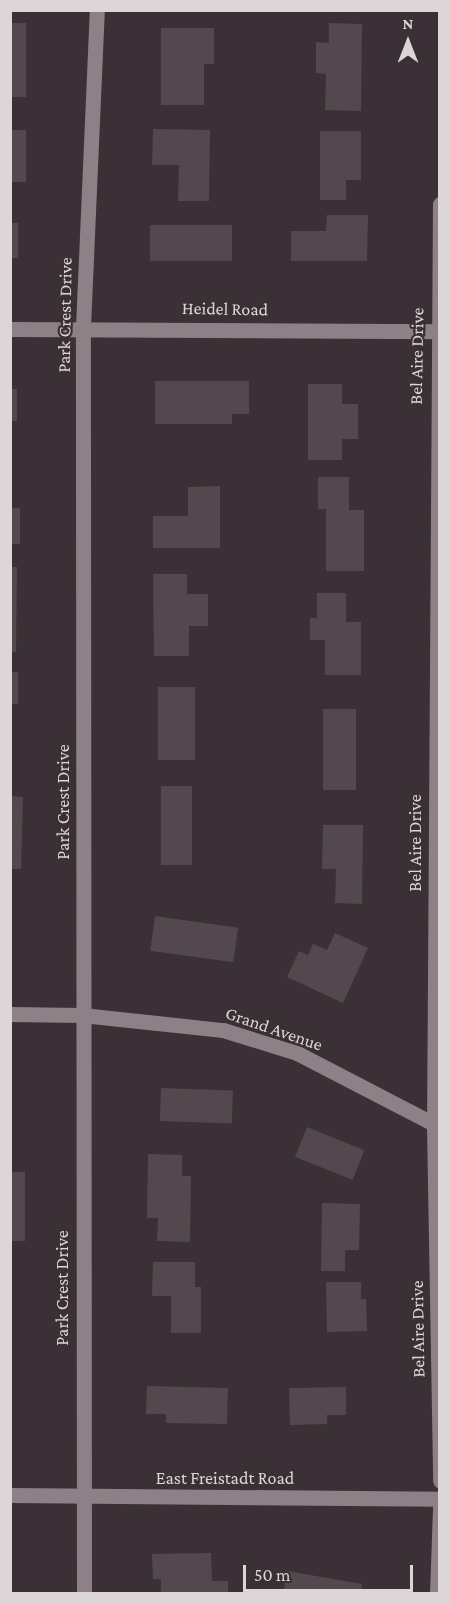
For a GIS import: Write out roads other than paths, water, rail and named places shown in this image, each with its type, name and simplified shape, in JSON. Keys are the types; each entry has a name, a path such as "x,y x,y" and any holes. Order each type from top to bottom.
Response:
{"street":[{"name":"Park Crest Drive","path":"84,1593 81,1496 83,327 97,10"},
{"name":"Bel Aire Drive","path":"440,204 437,1126 440,1481"},
{"name":"Heidel Road","path":"10,329 83,327 438,331"},
{"name":"Grand Avenue","path":"10,1014 82,1014 223,1030 297,1053 437,1126"},
{"name":"East Freistadt Road","path":"10,1495 440,1499"},
{"path":"436,1593 440,1507"}]}
